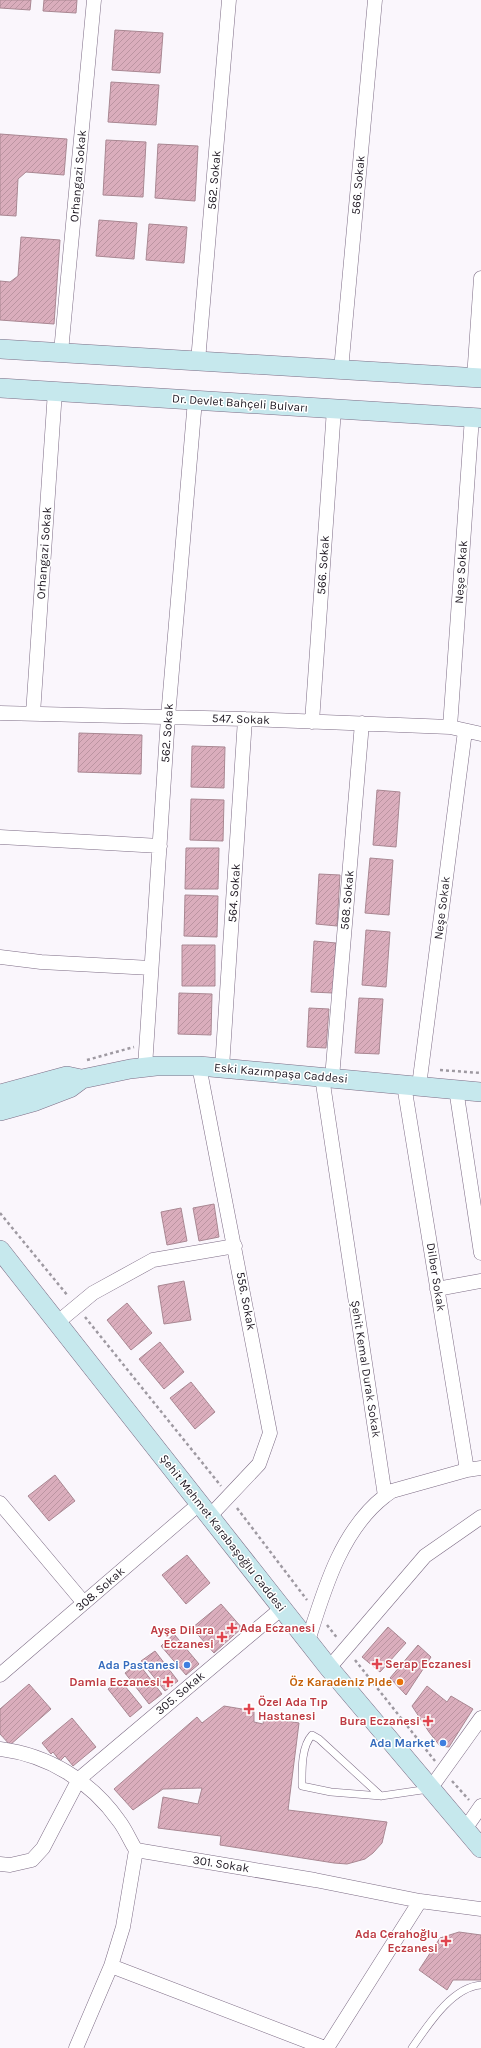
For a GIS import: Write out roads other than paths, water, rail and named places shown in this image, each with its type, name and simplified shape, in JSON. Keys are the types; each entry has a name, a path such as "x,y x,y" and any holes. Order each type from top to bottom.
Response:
{"street":[{"name":"Orhangazi Sokak","path":"61,352 94,0"},
{"name":"562. Sokak","path":"198,361 229,0"},
{"name":"566. Sokak","path":"340,370 375,0"},
{"path":"0,349 477,378 481,278"},
{"name":"Dr. Devlet Bahçeli Bulvarı","path":"0,388 477,417"},
{"name":"Orhangazi Sokak","path":"33,714 55,391"},
{"name":"562. Sokak","path":"145,1067 168,717 196,400"},
{"name":"566. Sokak","path":"312,722 334,409"},
{"name":"Neşe Sokak","path":"450,727 477,417"},
{"path":"0,713 0,721"},
{"name":"547. Sokak","path":"0,713 362,723 450,727 481,734"},
{"name":"564. Sokak","path":"222,1068 245,719"},
{"name":"568. Sokak","path":"327,1077 362,723"},
{"name":"Neşe Sokak","path":"412,1085 465,731"},
{"path":"0,837 160,846"},
{"path":"0,957 41,962 151,968"},
{"name":"Eski Kazımpaşa Caddesi","path":"0,1094 67,1076 82,1079 145,1067 199,1066 481,1092"},
{"name":"556. Sokak","path":"199,1066 270,1433 259,1464 229,1497 204,1510"},
{"name":"Şehit Kemal Durak Sokak","path":"327,1077 385,1496"},
{"name":"Eski Kazımpaşa Caddesi","path":"0,1111 70,1088 82,1079"},
{"name":"Dilber Sokak","path":"412,1085 437,1289 467,1470"},
{"path":"456,1089 481,1253"},
{"path":"58,1322 76,1306 93,1294 153,1260 235,1246"},
{"name":"Şehit Mehmet Karabaşoğlu Caddesi","path":"0,1250 329,1668 481,1848"},
{"path":"437,1289 481,1281"},
{"path":"308,1641 341,1550 376,1503 392,1491 467,1470 481,1468"},
{"path":"0,1503 84,1603"},
{"name":"308. Sokak","path":"0,1675 84,1603 204,1510"},
{"path":"329,1668 425,1556 481,1517"},
{"name":"305. Sokak","path":"79,1779 282,1608"},
{"path":"430,1789 442,1770 481,1718"},
{"path":"0,1749 43,1759 79,1779 120,1821 136,1850 123,1927 111,1966 76,2048"},
{"path":"0,1864 10,1865 32,1860 42,1848 79,1779"},
{"path":"465,1829 479,1808"},
{"name":"301. Sokak","path":"136,1850 315,1880 420,1901 481,1909"},
{"path":"111,1966 326,2048 420,1901"}],"lane":[{"path":"381,1796 319,1739 312,1735 308,1740 302,1766 302,1786 331,1792 381,1796 430,1789"},
{"path":"412,2048 456,1993 470,1986 481,1985"}],"place":[{"name":"Ada Eczanesi","path":"232,1628"},
{"name":"Ayşe Dilara Eczanesi","path":"222,1637"},
{"name":"Serap Eczanesi","path":"377,1664"},
{"name":"Ada Pastanesi","path":"187,1665"},
{"name":"Damla Eczanesi","path":"168,1682"},
{"name":"Öz Karadeniz Pide","path":"400,1682"},
{"name":"Özel Ada Tıp Hastanesi","path":"249,1709"},
{"name":"Bura Eczanesi","path":"428,1721"},
{"name":"Ada Market","path":"443,1743"},
{"name":"Ada Cerahoğlu Eczanesi","path":"446,1941"}]}
